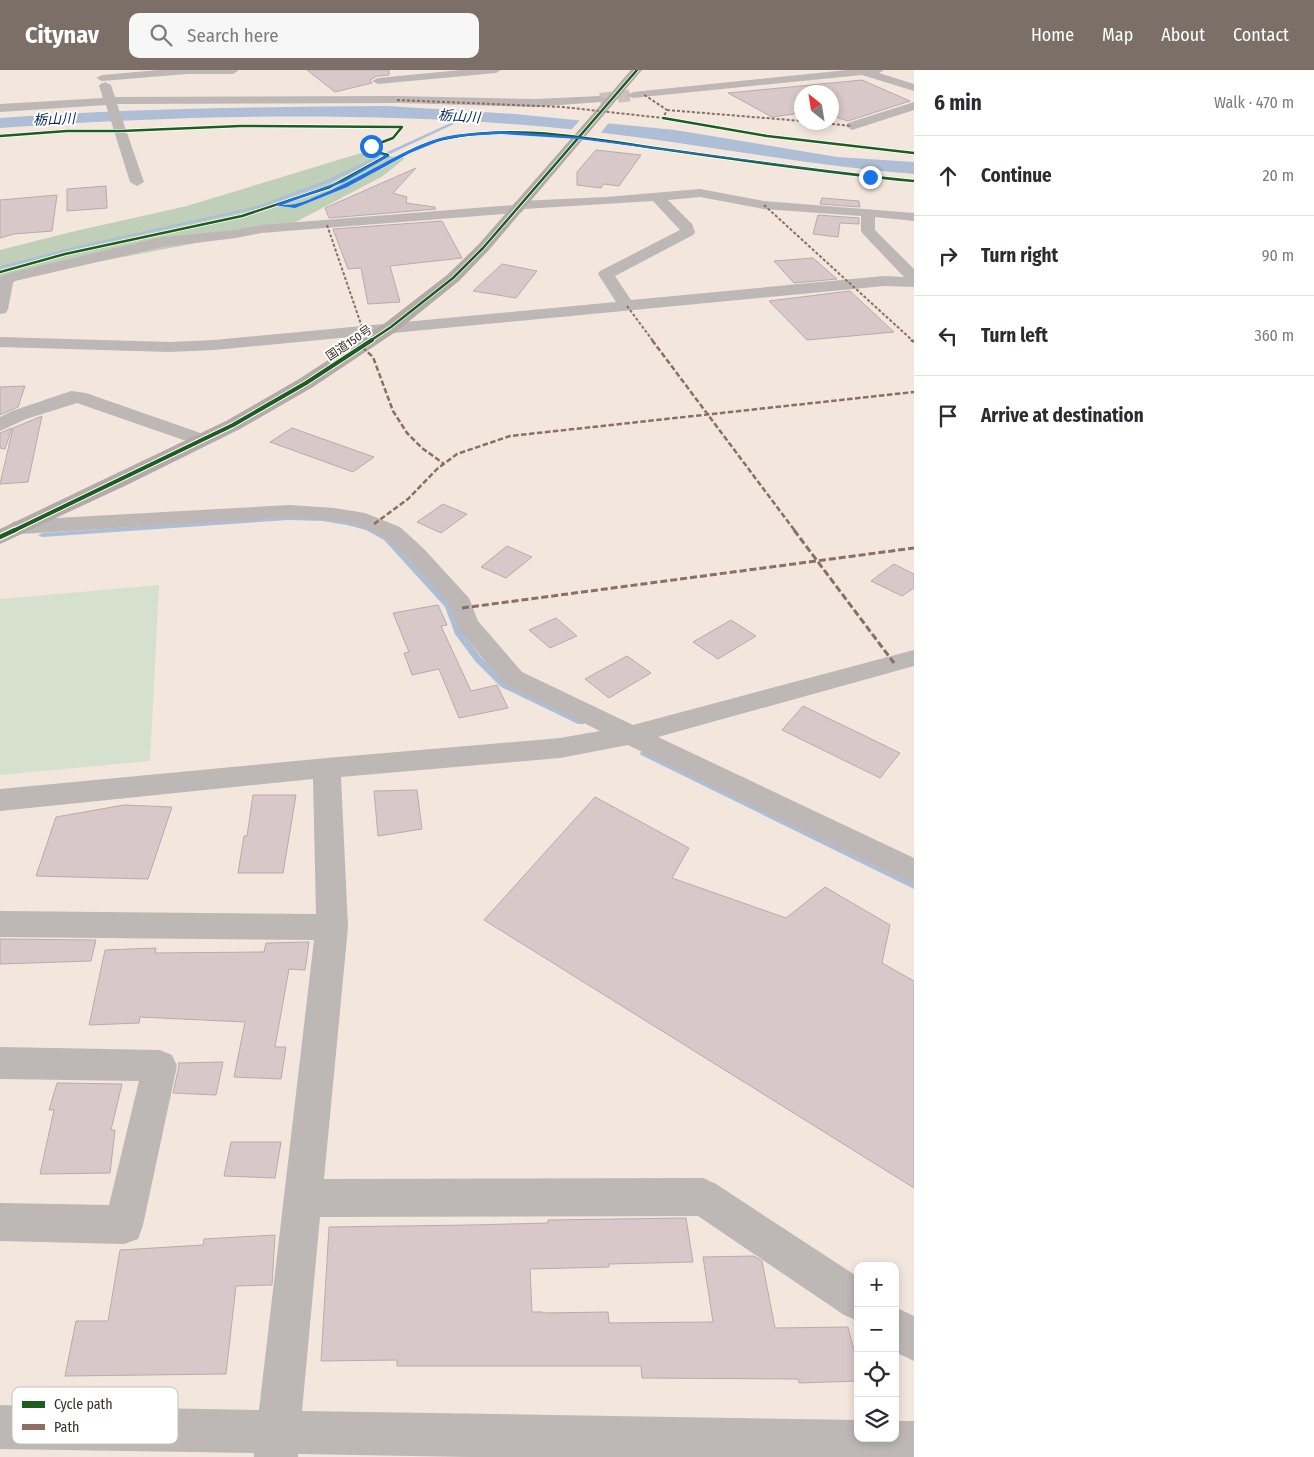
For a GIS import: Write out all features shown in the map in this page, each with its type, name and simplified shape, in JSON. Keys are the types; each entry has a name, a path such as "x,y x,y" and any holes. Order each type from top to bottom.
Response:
{"highway":[{"name":"国道150号","path":"0,537 233,425 306,383 391,327 454,278 519,207 637,70"}],"street":[{"path":"367,70 395,99"},
{"path":"378,81 496,70"},
{"path":"632,95 879,70"},
{"path":"137,182 101,74 187,71 230,82 397,100 395,99 535,103 600,99"},
{"path":"859,71 914,88"},
{"path":"0,108 111,103 230,82"},
{"path":"852,126 914,106"},
{"path":"0,309 5,281 10,278 162,242 274,228 700,193 764,205 914,217"},
{"path":"627,306 606,274 688,232 687,227 656,196"},
{"path":"868,212 868,231 914,280"},
{"path":"0,342 170,347 276,340 391,327 884,281 914,280"},
{"path":"0,425 19,414 70,397 79,397 202,440"},
{"path":"21,527 290,511 334,514 365,520 392,532 415,553 461,603 467,623 513,678 914,871"},
{"path":"0,800 327,768 560,748 630,735 914,658"},
{"path":"277,1445 332,927 327,768"},
{"path":"0,924 332,927"},
{"path":"0,1064 160,1066 124,1225 0,1222"},
{"path":"303,1198 704,1197 854,1298"},
{"path":"899,1330 914,1340"},
{"path":"178,1439 277,1445 768,1449 914,1443"}],"green space":[{"path":"361,153 405,158 383,176 290,225 92,263 0,284 0,250 187,206"},
{"path":"159,585 150,761 0,775 0,599"}],"water":[{"name":"栃山川","path":"388,106 515,114 675,130 837,157 914,162 914,174 868,170 594,132 480,122 343,117 274,117 137,120 0,128 0,118 97,112"}],"pier":[{"path":"582,118 610,121 599,135 569,132"}],"building":[{"path":"307,70 389,70 389,75 377,76 370,80 372,83 335,92"},
{"path":"862,80 910,101 848,121 839,118 839,85 810,85"},
{"path":"794,87 794,114 772,117 728,93"},
{"path":"596,150 641,155 619,186 604,184 601,188 577,185 577,172"},
{"path":"416,168 393,193 407,197 406,203 435,207 436,209 329,218 325,208"},
{"path":"106,186 107,208 67,211 67,189"},
{"path":"57,195 52,231 14,234 0,238 0,200"},
{"path":"822,198 859,201 860,207 820,204"},
{"path":"818,215 859,218 859,224 840,223 838,237 813,234"},
{"path":"442,221 462,258 390,266 400,302 368,304 361,268 348,269 333,229"},
{"path":"813,258 837,279 794,283 774,261"},
{"path":"502,264 537,271 516,298 473,291"},
{"path":"850,291 894,332 807,340 769,301"},
{"path":"25,386 18,407 0,415 0,387"},
{"path":"42,416 28,482 0,484 13,428"},
{"path":"12,428 5,449 0,448 0,433"},
{"path":"292,428 374,457 353,472 270,442"},
{"path":"443,504 467,514 441,533 417,522"},
{"path":"507,546 532,557 506,578 481,567"},
{"path":"894,564 914,574 914,588 902,596 871,581"},
{"path":"438,605 447,625 441,626 471,691 497,685 508,708 459,718 439,669 412,675 404,653 409,652 393,613"},
{"path":"556,618 577,636 550,648 529,630"},
{"path":"731,620 756,636 718,659 693,642"},
{"path":"627,656 651,673 609,698 585,679"},
{"path":"803,706 900,753 880,778 782,730"},
{"path":"417,790 422,829 378,836 374,791"},
{"path":"253,795 296,795 283,873 238,873 244,836 247,836"},
{"path":"595,797 689,848 672,878 786,918 825,887 890,925 882,963 914,981 914,1188 484,920"},
{"path":"124,805 172,807 148,879 36,876 56,817"},
{"path":"0,939 96,940 91,961 0,964"},
{"path":"309,942 305,970 289,969 275,1047 286,1047 281,1079 234,1077 245,1022 140,1017 139,1023 89,1025 105,950 156,948 155,953 264,952 266,943"},
{"path":"223,1062 216,1095 173,1093 178,1063"},
{"path":"57,1083 122,1084 111,1130 115,1130 110,1173 40,1174 54,1110 49,1110"},
{"path":"231,1142 281,1142 275,1178 224,1176"},
{"path":"686,1218 693,1262 609,1264 609,1267 530,1269 532,1312 608,1312 609,1323 713,1322 703,1257 754,1256 762,1261 775,1328 848,1327 854,1350 854,1381 799,1383 798,1379 642,1378 641,1366 397,1366 397,1360 321,1361 329,1227 548,1223 548,1220"},
{"path":"275,1235 272,1285 236,1286 226,1374 65,1376 76,1321 108,1321 120,1250 203,1245 204,1239"}],"waterway":[{"name":"栃山川","path":"0,268 74,248 258,207 326,182 469,116"},
{"path":"42,535 288,518 323,519 348,523 368,529 386,539 448,606 458,632 478,659 504,685 581,722"},
{"path":"644,753 914,885"}],"tunnel":[{"path":"600,99 633,95"}],"marked path":[{"path":"397,100 563,107 663,118 667,110 643,94"},
{"path":"667,110 794,120"},
{"path":"839,125 852,126"},
{"path":"764,205 914,342"},
{"path":"327,225 363,330"},
{"path":"627,306 894,663"},
{"path":"362,347 373,357 393,411 407,433 422,448 444,464"},
{"path":"374,524 408,499 437,469 457,454 510,436 914,392"},
{"path":"462,608 914,548"}],"cycle path":[{"path":"0,537 233,425 306,383 391,327 453,278 483,248 637,70"},
{"path":"663,118 767,136 914,153"},
{"path":"0,136 67,131 121,131 240,126 402,127 393,138 364,149 388,155 330,187 242,216 65,254 0,272"},
{"path":"381,167 419,147 443,139 486,133 530,133 914,181"}],"route":[{"path":"371,146 364,149 388,156 343,181 276,205 294,207 345,186 409,152 441,139 501,132 579,138 870,177"}]}
